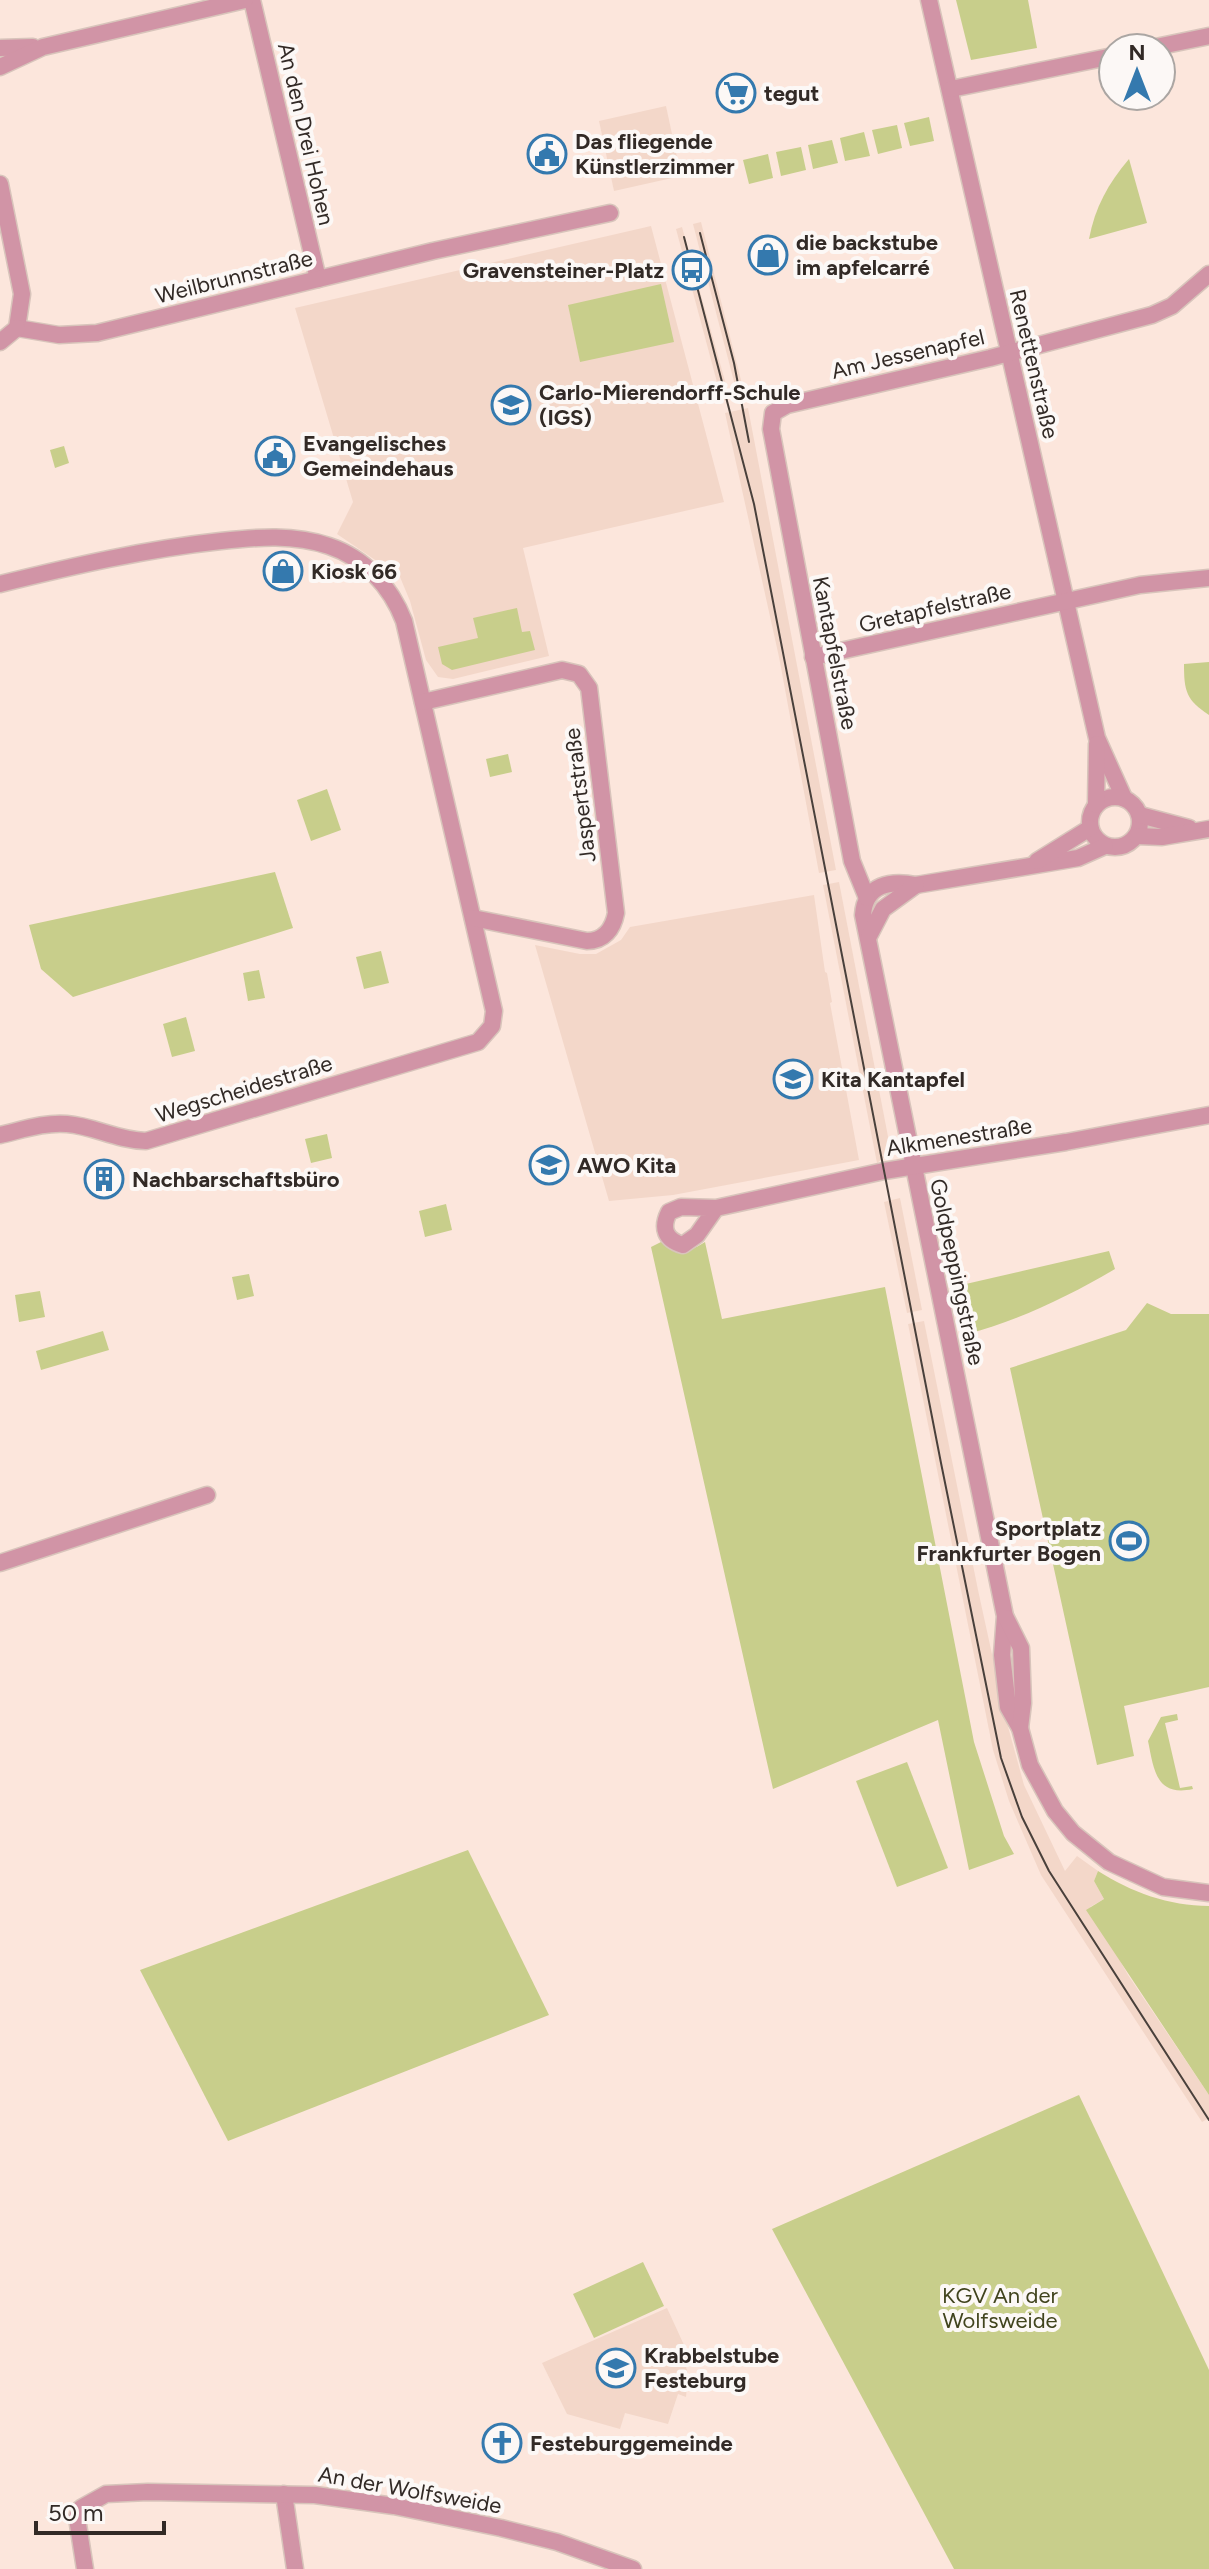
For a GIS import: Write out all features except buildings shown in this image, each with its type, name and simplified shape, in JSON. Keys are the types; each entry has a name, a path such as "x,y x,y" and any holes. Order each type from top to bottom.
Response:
{"street":[{"path":"0,48 43,47 245,0"},
{"name":"An den Drei Hohen","path":"252,0 318,279"},
{"name":"Renettenstraße","path":"929,0 1097,738 1124,798"},
{"path":"1177,43 1209,36"},
{"path":"0,67 43,47"},
{"path":"951,89 1097,59"},
{"path":"0,184 22,294 17,328 0,342"},
{"name":"Weilbrunnstraße","path":"17,328 59,335 97,333 482,240 610,213"},
{"name":"Am Jessenapfel","path":"773,413 787,405 1008,353 1152,315 1172,306 1209,274"},
{"name":"Kantapfelstraße","path":"773,413 771,429 852,861 867,898"},
{"path":"0,584 95,562 195,544 273,536 330,546 366,567 385,586 404,621 473,918"},
{"name":"Gretapfelstraße","path":"813,657 1140,585 1209,578"},
{"name":"Jaspertstraße","path":"423,702 562,670 579,674 589,688 616,913 614,922 602,937 587,941 473,918"},
{"name":"Renettenstraße","path":"1096,805 1097,738"},
{"path":"1114,796 1124,798 1137,808 1141,826 1137,836 1126,846 1105,846 1095,839 1090,828 1090,815 1104,799 1114,796"},
{"path":"1140,815 1164,823 1206,830"},
{"path":"1029,866 1090,828"},
{"path":"1137,836 1162,837 1206,830"},
{"path":"867,898 885,883 916,885 1078,858 1105,846"},
{"path":"869,936 883,909 916,885"},
{"name":"Goldpeppingstraße","path":"867,898 863,915 1005,1616 1002,1655 1008,1707 1020,1728 1030,1765 1055,1811 1091,1849 1135,1876 1163,1887 1209,1893"},
{"name":"Wegscheidestraße","path":"0,1135 69,1123 126,1141 146,1141 478,1042 492,1026 494,1011 473,918"},
{"name":"Alkmenestraße","path":"716,1208 913,1167 1209,1115"},
{"path":"0,1563 207,1495"},
{"name":"An der Wolfsweide","path":"85,2569 77,2518 81,2508 106,2494 148,2492 315,2495 394,2506 557,2542 633,2569"},
{"path":"284,2494 295,2569"}],"shaded area":[{"path":"666,106 681,176 614,191 599,121"},
{"path":"701,222 745,396 738,397 693,224"},
{"name":"Carlo-Mierendorff-Schule (IGS)","path":"651,226 724,502 523,548 549,656 453,679 438,677 426,660 400,577 337,534 353,502 295,308"},
{"path":"682,227 730,399 722,401 676,229"},
{"path":"748,408 836,870 819,873 779,657 725,413"},
{"path":"839,882 891,1152 877,1163 823,885"},
{"path":"814,895 859,1160 673,1195 609,1201 535,945 596,954 621,940 630,927"},
{"path":"900,1198 922,1310 907,1313 884,1202"},
{"path":"924,1321 978,1590 1024,1785 1065,1871 1077,1856 1098,1871 1094,1881 1104,1899 1090,1907 1128,1975 1209,2095 1209,2118 1202,2122 1041,1875 1009,1801 993,1750 908,1324"},
{"name":"Krabbelstube Festeburg","path":"667,2308 684,2345 675,2349 680,2361 684,2360 688,2374 686,2397 678,2394 668,2424 625,2413 620,2429 567,2414 542,2363"}],"green space":[{"path":"956,0 1028,0 1037,48 971,60"},
{"path":"929,117 934,141 910,146 904,123"},
{"path":"897,125 902,148 878,154 872,130"},
{"path":"864,132 870,156 845,161 840,138"},
{"path":"832,140 838,163 813,169 808,145"},
{"path":"801,147 806,170 781,176 776,152"},
{"path":"768,154 773,178 749,184 743,160"},
{"path":"1129,159 1147,223 1089,239 1103,196"},
{"path":"661,284 674,342 580,362 568,305"},
{"path":"64,446 69,463 55,468 50,450"},
{"path":"517,608 522,632 530,631 535,650 452,670 442,664 438,647 478,638 473,618"},
{"path":"1209,662 1209,715 1188,694 1184,664"},
{"path":"508,754 512,772 490,777 486,759"},
{"path":"327,789 341,830 311,841 297,800"},
{"path":"275,872 293,928 73,997 41,969 29,925"},
{"path":"381,951 389,983 364,989 356,957"},
{"path":"259,970 265,998 248,1001 243,973"},
{"path":"186,1017 195,1051 172,1057 163,1024"},
{"path":"327,1134 332,1158 311,1163 305,1139"},
{"path":"446,1204 452,1230 425,1237 419,1211"},
{"path":"661,1242 683,1252 705,1242 722,1319 885,1287 974,1742 1004,1836 1014,1854 969,1870 938,1720 773,1789 651,1247"},
{"path":"1109,1251 1115,1269 1043,1307 967,1334 957,1286"},
{"path":"249,1274 254,1296 237,1300 232,1277"},
{"path":"40,1291 45,1317 19,1322 15,1295"},
{"name":"Sportplatz Frankfurter Bogen","path":"1147,1303 1171,1314 1209,1314 1209,1687 1124,1706 1134,1756 1097,1765 1010,1368 1126,1330"},
{"path":"103,1331 109,1350 41,1370 36,1351"},
{"path":"1177,1714 1178,1720 1165,1723 1180,1788 1192,1786 1193,1789 1171,1789 1164,1785 1155,1771 1150,1752 1148,1741 1161,1717"},
{"path":"907,1762 948,1868 897,1887 856,1781"},
{"path":"468,1850 549,2015 228,2141 140,1970"},
{"path":"1098,1871 1151,1896 1209,1906 1209,2095 1086,1910 1104,1899 1094,1881"},
{"name":"KGV An der Wolfsweide","path":"1079,2095 1209,2370 1209,2569 954,2569 772,2229"},
{"path":"643,2262 664,2306 594,2338 573,2294"}],"tram line":[{"path":"700,233 734,363 749,442"},
{"path":"684,237 754,504 1001,1758 1022,1817 1049,1871 1209,2120"}],"place":[{"name":"tegut","path":"736,93"},
{"name":"Das fliegende Künstlerzimmer","path":"547,154"},
{"name":"die backstube im apfelcarré","path":"768,255"},
{"name":"Gravensteiner-Platz","path":"692,270"},
{"name":"Carlo-Mierendorff-Schule (IGS)","path":"511,405"},
{"name":"Evangelisches Gemeindehaus","path":"275,456"},
{"name":"Kiosk 66","path":"283,571"},
{"name":"Kita Kantapfel","path":"793,1079"},
{"name":"AWO Kita","path":"549,1165"},
{"name":"Nachbarschaftsbüro","path":"104,1179"},
{"name":"Sportplatz Frankfurter Bogen","path":"1129,1541"},
{"name":"Krabbelstube Festeburg","path":"616,2368"},
{"name":"Festeburggemeinde","path":"502,2443"}]}
